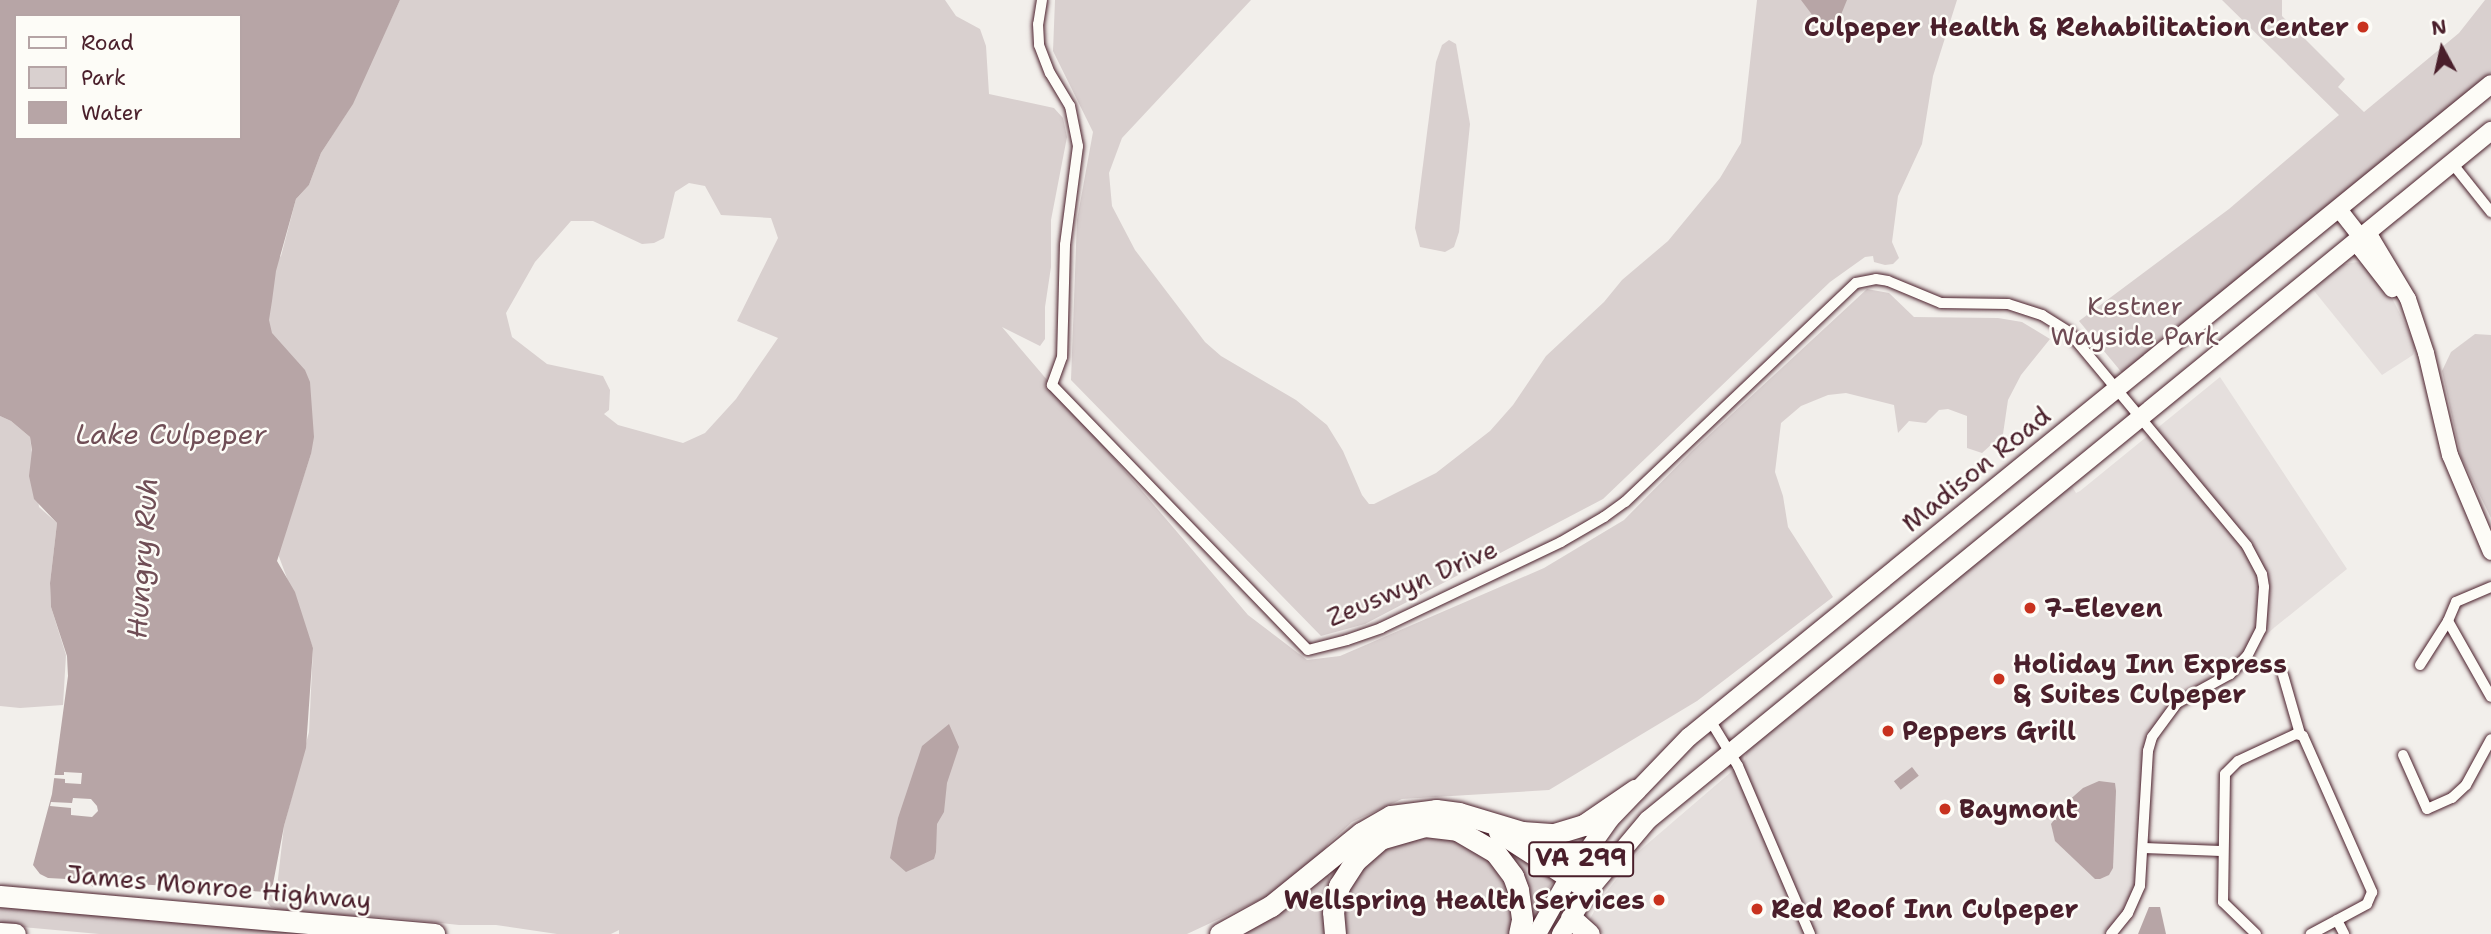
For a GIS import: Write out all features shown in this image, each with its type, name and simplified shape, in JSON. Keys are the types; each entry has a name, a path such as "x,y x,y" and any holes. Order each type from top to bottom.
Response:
{"highway":[{"path":"1220,934 1271,906 1362,833 1391,816 1436,810 1522,832 1561,833 1584,825 1635,790"},
{"path":"1477,819 1589,890"},
{"path":"1335,934 1333,912 1339,886 1355,861 1380,839 1425,826 1457,830 1472,836 1500,858 1518,890 1522,919 1519,934"},
{"name":"James Monroe Highway","path":"0,896 434,934"},
{"path":"1566,926 1589,934"},
{"path":"0,933 15,934"}],"main road":[{"name":"Madison Road","path":"1537,934 1588,848 1635,790 1710,720 2491,84"},
{"path":"1566,926 1589,890 1648,820 2491,131"}],"street":[{"name":"Zeuswyn Drive","path":"1042,0 1037,34 1039,45 1050,73 1070,106 1078,146 1065,245 1061,368 1052,384 1308,650 1381,628 1561,542 1604,517 1625,502 1847,288 1866,279 1888,281 1941,303 2008,304 2042,315 2069,332 2117,388"},
{"path":"2452,163 2491,212"},
{"path":"2338,208 2361,237 2361,249 2412,314 2426,354 2450,455 2491,552"},
{"path":"2111,934 2128,914 2136,898 2142,873 2148,751 2152,737 2177,703 2230,674 2247,656 2261,629 2265,603 2262,574 2247,546 2117,388"},
{"path":"2420,665 2448,621 2456,602 2491,587"},
{"path":"2448,621 2491,697"},
{"path":"2283,675 2300,734 2372,892 2367,904 2311,934"},
{"path":"1710,720 1730,752 1810,934"},
{"path":"2256,934 2224,902 2222,851 2225,774 2238,761 2300,734"},
{"path":"2403,755 2427,809 2452,798 2466,785 2491,739"},
{"path":"2143,848 2222,851"},
{"path":"2337,920 2344,934"}],"shaded area":[{"path":"2357,262 2368,267 2389,292 2416,346 2413,355 2382,375 2311,287 2340,265"},
{"path":"2220,377 2347,569 2275,627 2209,686 2177,703 2149,747 2143,848 2131,907 2110,934 1604,934 1588,923 1600,900 1638,852 1745,760 1746,753 1762,737 2070,483 2076,493 2080,491"}],"green space":[{"path":"400,0 945,0 956,16 980,29 986,46 989,94 1054,108 1063,118 1067,137 1051,220 1051,267 1045,307 1045,339 1040,346 1002,327 1248,615 1307,660 1340,656 1544,568 1624,520 1692,451 1867,289 1889,293 1914,317 1998,318 2022,322 2050,339 2021,375 2008,400 2003,434 1982,453 1967,448 1967,416 1948,409 1939,410 1926,423 1909,421 1898,433 1894,405 1846,393 1828,395 1801,406 1781,423 1775,472 1783,496 1788,527 1833,597 1697,701 1549,790 1402,799 1352,822 1329,843 1315,863 1266,897 1187,934 619,934 619,930 611,934 557,934 496,925 297,914 271,907 265,900 277,887 284,826 309,732 313,648 278,554 311,454 237,294 281,256 296,199 309,185 321,153 348,111","holes":["689,183 705,186 721,215 771,218 778,238 737,321 778,338 736,399 705,433 683,443 618,425 604,414 609,410 610,390 603,376 547,364 512,337 506,313 535,262 571,221 593,221 642,244 654,243 664,238 675,192"]},
{"path":"1055,0 1251,0 1122,138 1109,173 1112,206 1135,250 1205,342 1221,356 1296,400 1327,425 1343,451 1362,495 1369,504 1374,504 1436,473 1490,431 1513,405 1546,356 1604,302 1622,280 1668,241 1720,178 1741,143 1757,0 1957,0 1933,76 1922,144 1898,196 1892,242 1899,258 1893,264 1874,262 1873,256 1865,257 1830,282 1603,499 1365,624 1321,636 1071,380 1077,220 1093,132 1053,51"},
{"name":"Kestner Wayside Park","path":"2222,0 2282,0 2282,16 2345,79 2338,87 2364,112 2459,33 2485,0 2491,0 2491,73 2123,374 2079,321 2229,209 2339,115"},
{"path":"1449,40 1456,44 1470,124 1459,232 1454,247 1445,252 1420,247 1415,228 1436,62 1442,45"},
{"path":"2475,334 2491,335 2491,518 2461,457 2442,371 2451,352"},
{"path":"0,416 11,421 30,437 39,507 57,523 50,583 51,607 66,655 63,705 20,708 0,706"},
{"path":"1593,823 1563,867 1522,839"},
{"path":"1407,835 1450,837 1488,858 1509,891 1513,908 1512,934 1339,934 1343,895 1369,855"},
{"path":"1512,845 1558,877 1544,893 1534,923 1529,926 1517,865 1507,850"},
{"path":"1326,872 1329,877 1327,934 1226,934"},
{"path":"0,904 345,934 99,934 0,925"}],"water":[{"name":"Lake Culpeper","path":"0,0 400,0 353,104 321,153 309,185 296,199 276,271 269,320 272,333 305,370 310,382 314,437 277,561 295,592 313,648 306,748 284,826 273,884 268,892 103,882 93,887 85,880 48,878 40,874 33,865 52,794 68,676 67,656 51,607 50,583 57,523 34,499 29,476 32,450 30,437 11,421 0,416"},
{"path":"1801,0 1847,0 1838,22 1829,28 1819,24"},
{"path":"949,724 959,747 947,783 944,812 937,824 934,859 906,872 890,858 898,818 922,746"},
{"path":"1912,767 1919,776 1901,790 1894,781"},
{"path":"2099,781 2115,783 2113,868 2109,875 2095,879 2055,841 2051,824 2066,803 2083,788"},
{"path":"2149,907 2160,907 2166,934 2138,934"}],"pier":[{"path":"64,772 82,773 81,784 65,783 65,779 53,778 54,775 64,775"},
{"path":"73,798 91,799 98,811 92,817 71,815 71,808 50,806 51,802 72,803"}],"place":[{"name":"Culpeper Health & Rehabilitation Center","path":"2363,27"},
{"name":"7-Eleven","path":"2030,608"},
{"name":"Holiday Inn Express & Suites Culpeper","path":"1999,679"},
{"name":"Peppers Grill","path":"1888,731"},
{"name":"Baymont","path":"1945,809"},
{"name":"Wellspring Health Services","path":"1659,900"},
{"name":"Red Roof Inn Culpeper","path":"1757,909"}],"water label":[{"name":"Hungry Ruh","path":"142,558"}]}
